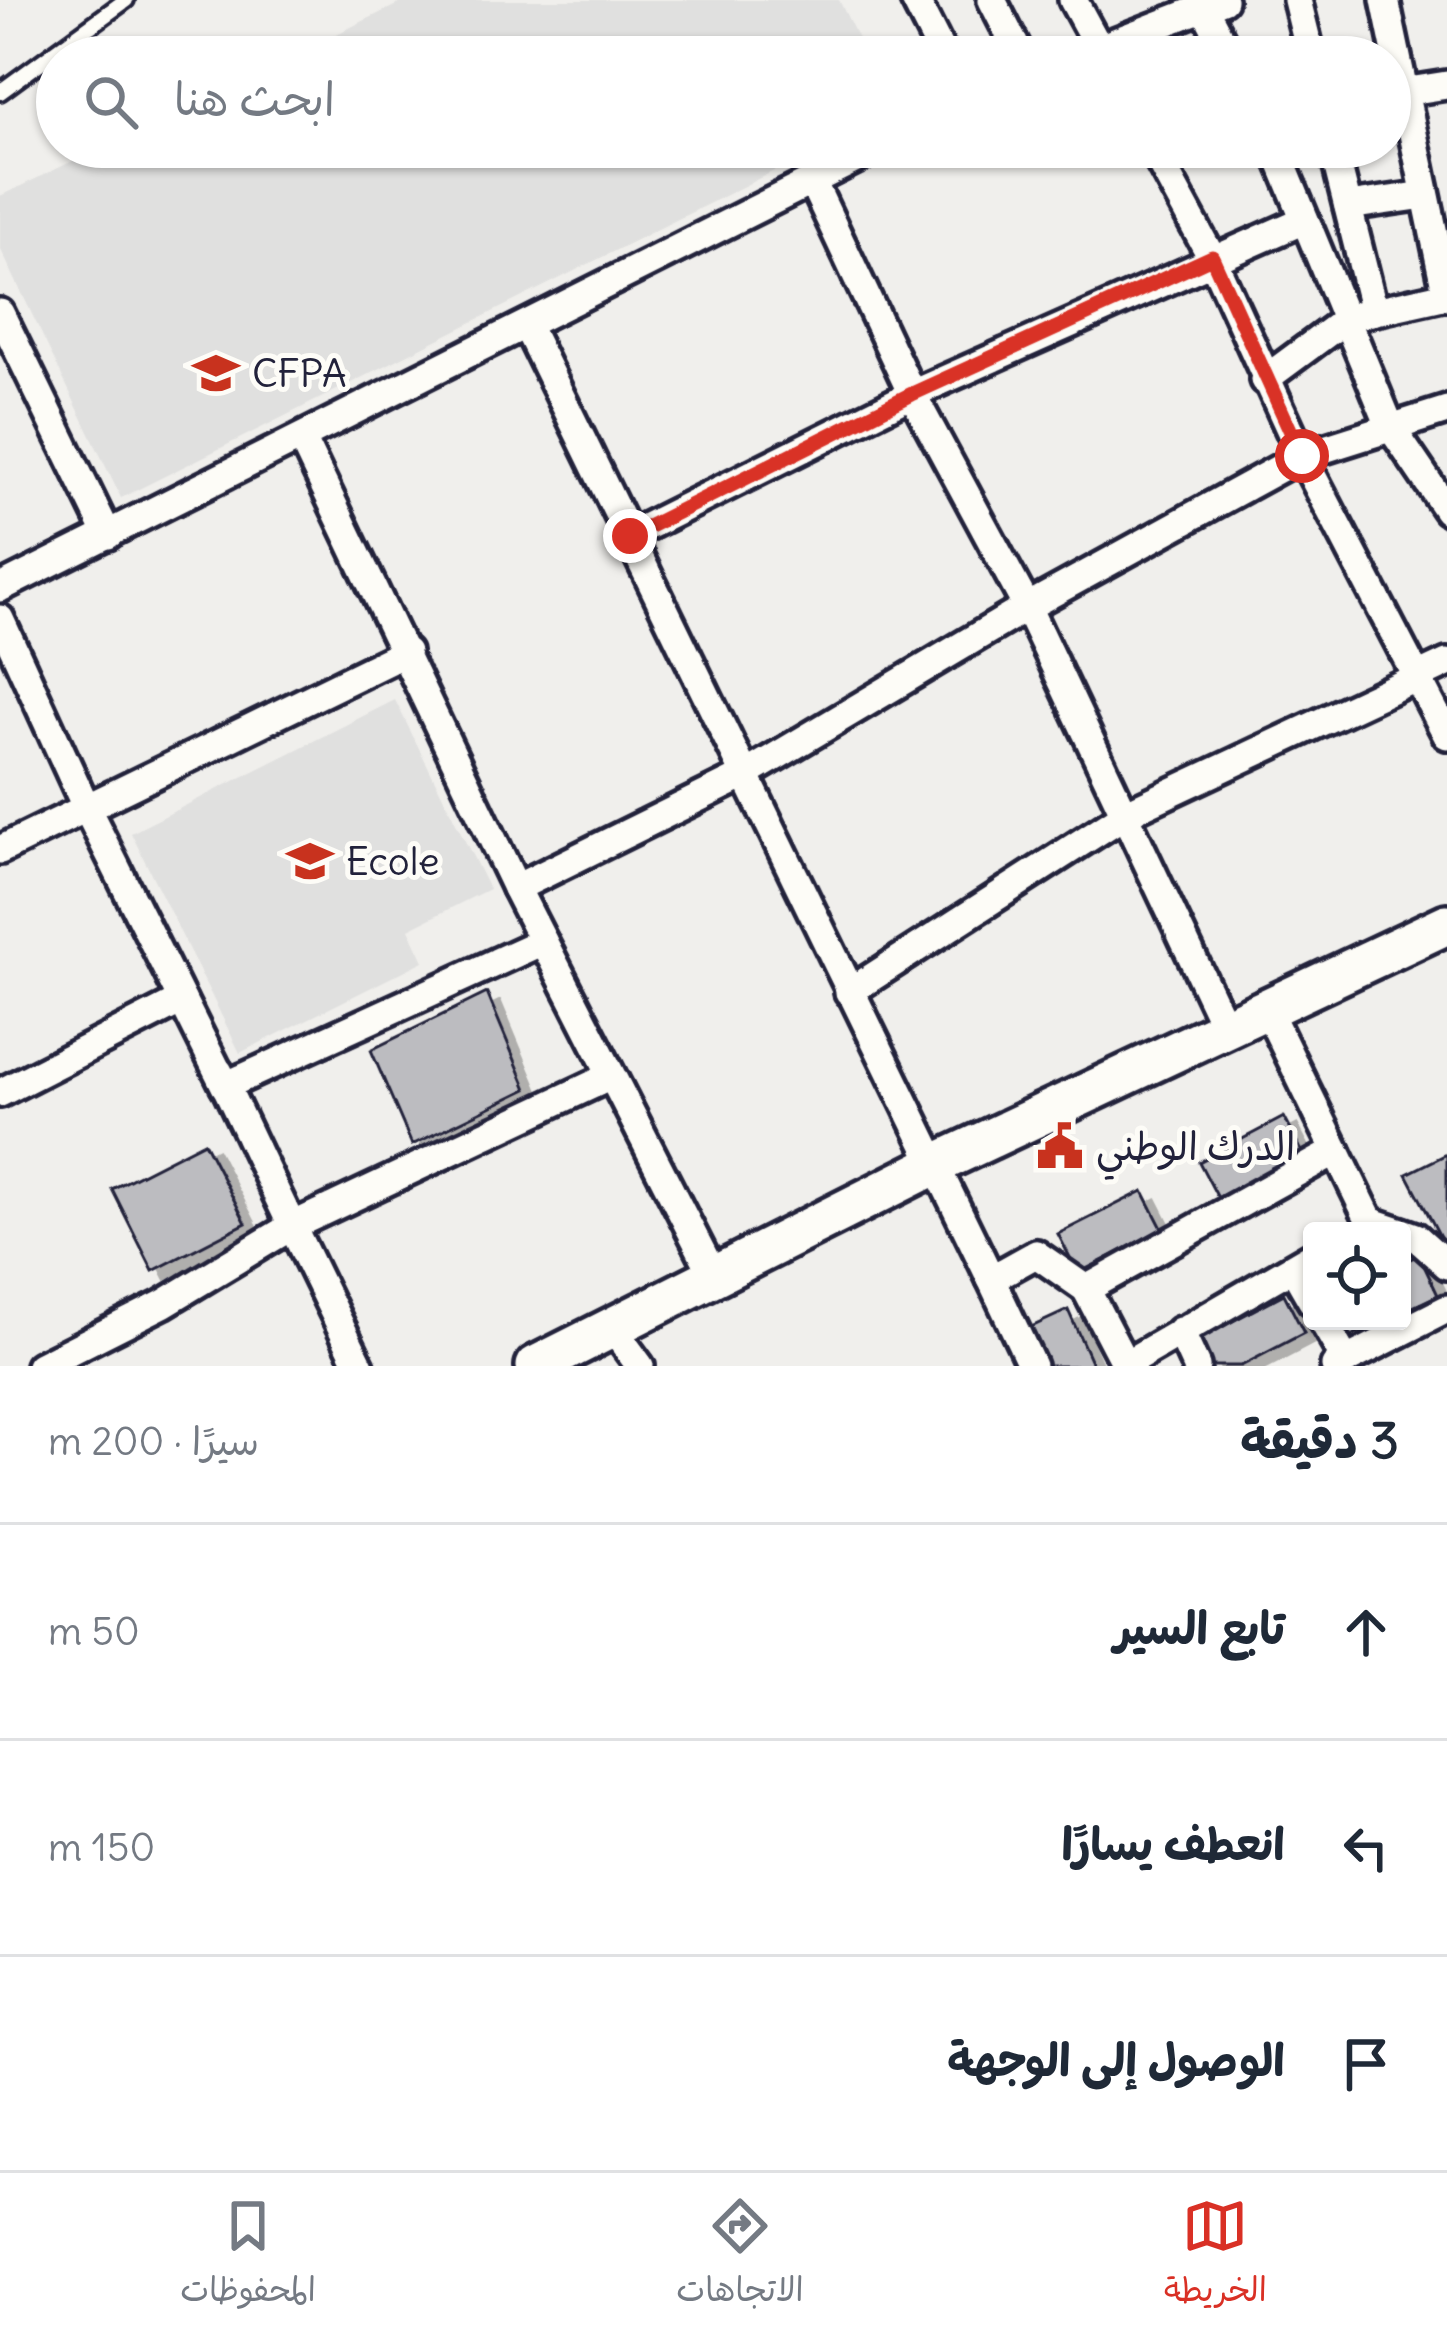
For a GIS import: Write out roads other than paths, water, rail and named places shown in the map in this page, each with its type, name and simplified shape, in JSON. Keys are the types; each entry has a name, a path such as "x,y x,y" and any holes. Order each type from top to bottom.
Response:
{"main road":[{"path":"536,1366 936,1164 1447,924"}],"street":[{"path":"915,0 933,36"},
{"path":"992,0 1010,36"},
{"path":"1073,0 1086,36"},
{"path":"1297,0 1306,36"},
{"path":"1385,0 1389,36"},
{"path":"1136,36 1213,4 1223,36"},
{"path":"1411,91 1447,85"},
{"path":"1264,380 1362,314 1447,296 1411,146"},
{"path":"0,588 303,441 838,168"},
{"path":"1168,168 1264,380 1447,735"},
{"path":"1283,168 1304,220 1362,314"},
{"path":"1338,168 1362,314 1390,426 1447,510"},
{"path":"812,181 912,394 1027,607 1226,1029"},
{"path":"1348,206 1425,195"},
{"path":"630,536 912,394 1304,220"},
{"path":"0,313 108,535"},
{"path":"527,327 1032,1366"},
{"path":"516,888 743,776 1027,607 1302,456 1447,410"},
{"path":"303,441 516,888 713,1274"},
{"path":"0,619 87,809 360,1366"},
{"path":"0,850 406,652"},
{"path":"849,992 1127,813 1447,663"},
{"path":"219,1072 225,1086 543,940"},
{"path":"0,1094 182,1000"},
{"path":"1266,1007 1336,1151 1361,1222"},
{"path":"40,1366 164,1304 292,1226 611,1076"},
{"path":"1086,1289 1336,1151"},
{"path":"1411,1235 1447,1264"},
{"path":"992,1279 1036,1254 1086,1289 1126,1365 1303,1262"},
{"path":"1327,1330 1340,1363 1447,1309"},
{"path":"613,1329 640,1366"},
{"path":"1180,1331 1196,1366"}],"lane":[{"path":"77,36 126,0"},
{"path":"0,92 36,66"}],"place":[{"name":"CFPA","path":"216,373"},
{"name":"Ecole","path":"310,861"},
{"name":"الدرك الوطني","path":"1060,1146"}]}
